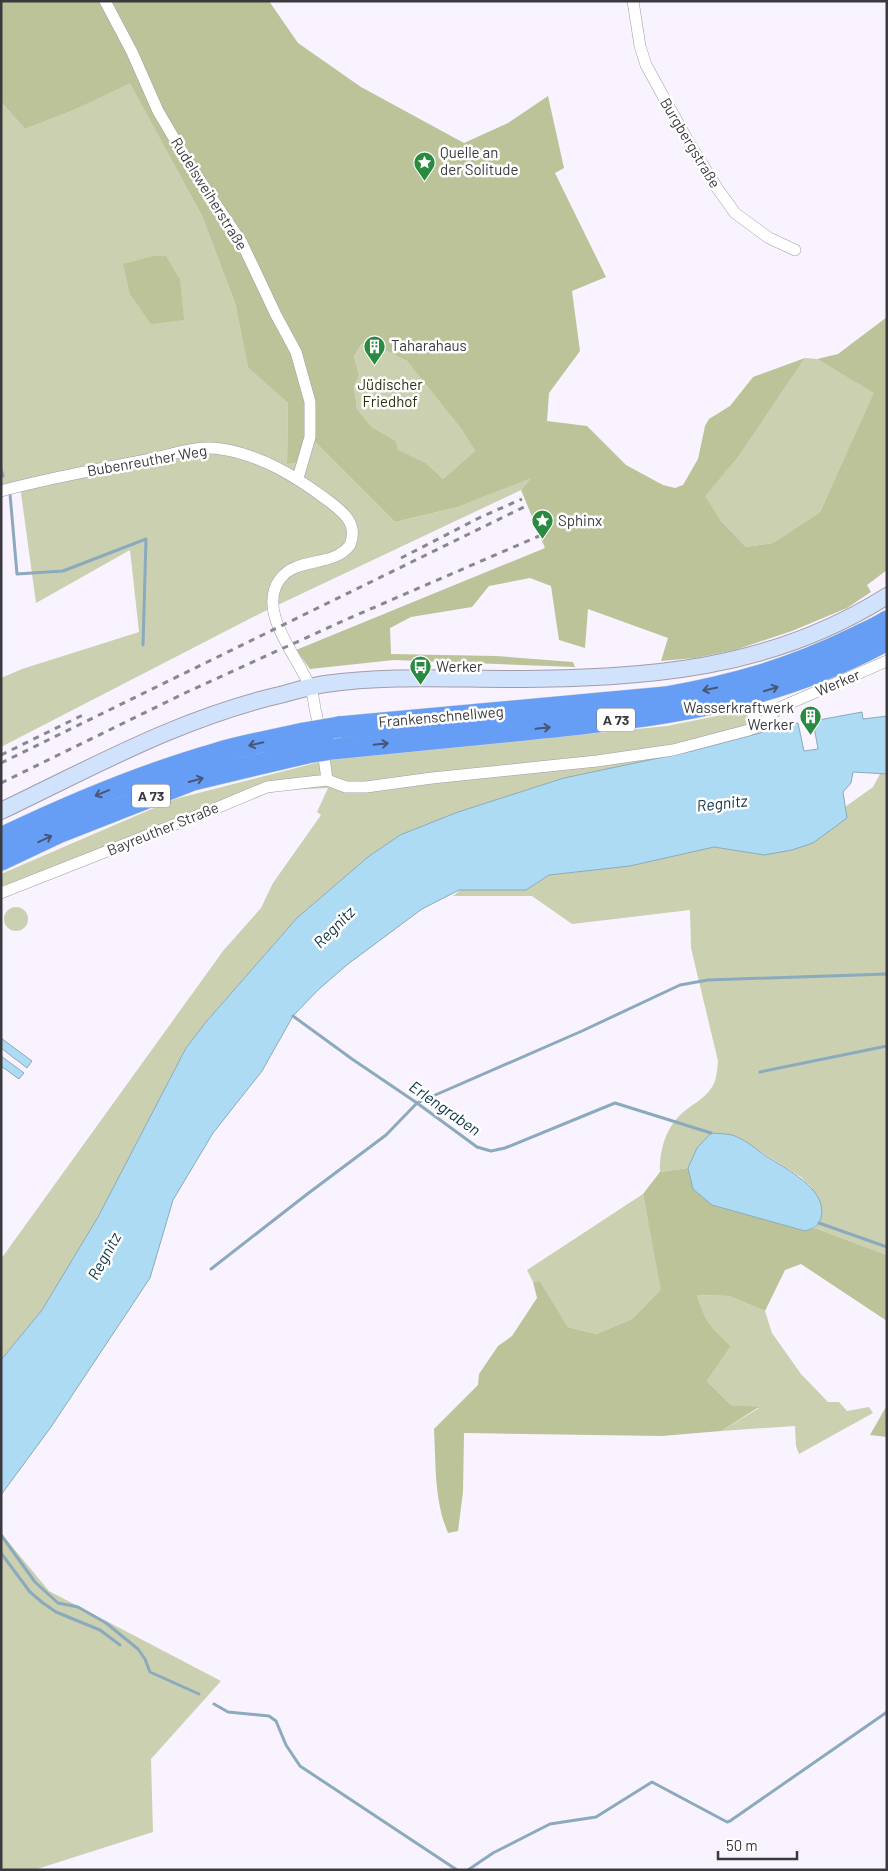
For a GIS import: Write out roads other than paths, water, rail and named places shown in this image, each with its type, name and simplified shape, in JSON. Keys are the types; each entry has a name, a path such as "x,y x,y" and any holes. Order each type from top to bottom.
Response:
{"highway":[{"name":"Frankenschnellweg","path":"1,860 66,830 193,780 306,743 338,727 657,698 712,689 774,672 805,660 887,622"},
{"name":"Frankenschnellweg","path":"1,838 50,815 156,772 217,753 306,743 332,749 566,726 666,714 742,698 774,689 832,667 887,640"}],"main road":[{"path":"1,811 173,728 250,702 311,687 358,680 394,678 511,679 639,674 723,663 796,642 840,623 887,596"}],"street":[{"name":"Rudelsweiherstraße","path":"105,1 132,52 158,111 191,167 242,243 296,352 310,402 310,437 298,478"},
{"name":"Burgbergstraße","path":"634,1 640,46 646,65 689,143 717,188 735,213 769,238 795,250"},
{"name":"Bubenreuther Weg","path":"30,483 212,448 242,454 298,478 340,510 347,517 353,529 350,545 343,553 288,571 281,578 274,592 273,606 276,621 311,687"},
{"path":"1,482 30,483"},
{"path":"1,491 30,483"},
{"name":"Werker","path":"327,780 346,787 366,787 432,778 597,762 673,750 759,726 779,708 887,661"},
{"path":"311,687 327,780"},
{"name":"Bayreuther Straße","path":"1,893 266,787 327,780"}],"water":[{"name":"Regnitz","path":"862,712 863,719 887,716 887,774 853,772 851,783 843,792 847,818 813,843 792,850 764,855 714,847 630,866 549,875 526,890 459,890 422,909 348,964 318,990 293,1016 262,1071 213,1133 173,1200 150,1278 51,1427 1,1495 1,1360 42,1310 98,1217 186,1048 206,1022 297,918 368,857 400,835 458,812 564,778 692,751 798,723 804,751 818,749 813,721"},
{"path":"1,1038 32,1061 27,1068 1,1048"},
{"path":"1,1056 24,1073 19,1079 1,1066"},
{"path":"711,1133 731,1135 741,1139 803,1181 812,1189 822,1208 821,1218 817,1225 805,1231 712,1205 693,1189 688,1168 697,1148"}],"waterway":[{"path":"1,469 3,476"},
{"path":"10,494 17,574 63,571 146,539 143,645"},
{"path":"211,1269 386,1135 417,1103 582,1031 680,985 708,980 887,974"},
{"name":"Erlengraben","path":"293,1016 477,1147 491,1151 505,1148 615,1103 711,1133"},
{"path":"760,1072 887,1046"},
{"name":"Erlengraben","path":"819,1223 887,1247"},
{"path":"1,1535 35,1582 58,1603 78,1607 106,1623 138,1649 145,1659 150,1672 199,1694"},
{"path":"1,1553 30,1592 43,1603 56,1612 100,1630 120,1645"},
{"path":"214,1704 228,1712 269,1716 276,1721 286,1745 300,1766 457,1870"},
{"path":"468,1870 493,1853 550,1824 596,1817 652,1782 727,1822 730,1821 887,1712"}],"railway":[{"path":"401,558 481,517 522,499"},
{"path":"1,763 526,506"},
{"path":"1,783 187,692 345,620 539,536"},
{"path":"1,755 87,713"}],"place":[{"name":"Quelle an der Solitude","path":"424,181"},
{"name":"Taharahaus","path":"375,365"},
{"name":"Sphinx","path":"542,540"},
{"name":"Werker","path":"420,686"},
{"name":"Wasserkraftwerk Werker","path":"810,736"}],"park label":[{"name":"Jüdischer Friedhof","path":"390,394"}]}
